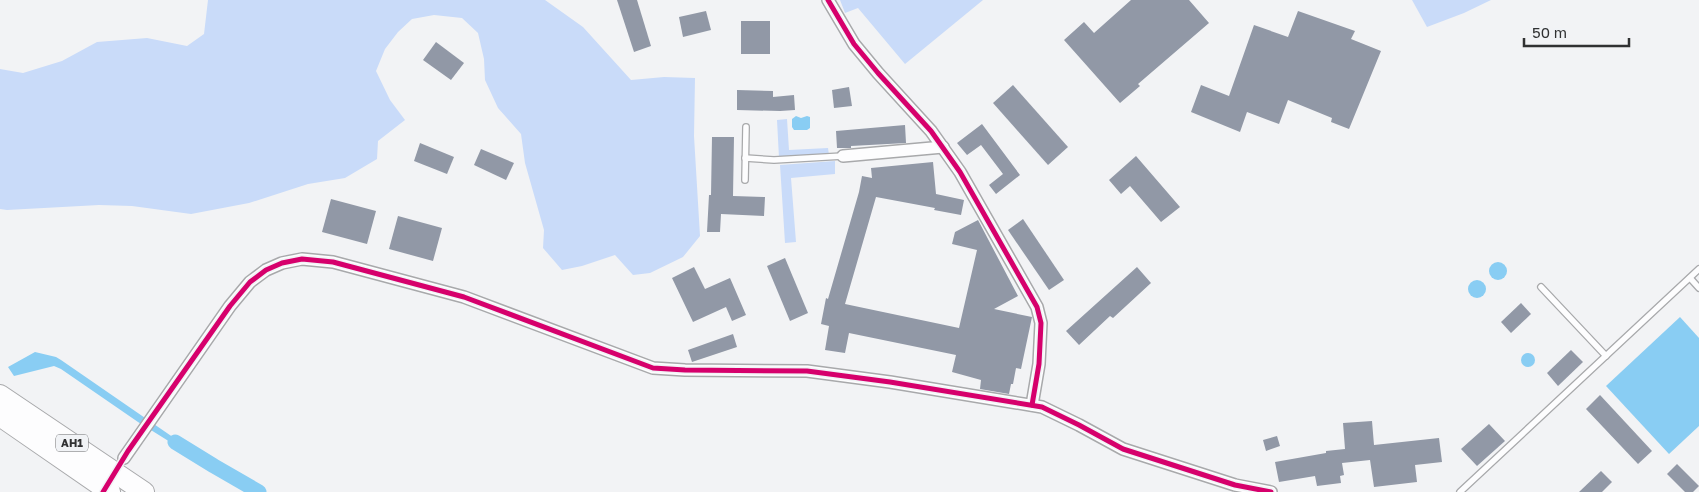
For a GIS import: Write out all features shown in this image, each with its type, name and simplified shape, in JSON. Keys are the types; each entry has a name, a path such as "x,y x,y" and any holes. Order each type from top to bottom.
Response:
{"highway":[{"name":"AH1","path":"0,395 144,492"},
{"name":"AH1","path":"0,416 110,492"}],"street":[{"path":"828,0 854,44 943,147 960,172 1037,307 1041,323 1039,364 1032,405"},
{"path":"843,156 943,147"},
{"path":"124,458 230,306 250,282 274,266 302,259 333,262 464,297 653,368 807,371 890,382 1042,407 1123,449 1235,485 1271,492"}],"lane":[{"path":"745,180 746,127"},
{"path":"745,158 774,160 843,156"},
{"path":"1460,492 1699,269"},
{"path":"1690,278 1699,288"},
{"path":"1541,287 1606,356"}],"shaded area":[{"path":"208,0 545,0 583,27 631,80 664,77 695,78 694,136 700,236 683,257 650,273 633,275 615,255 582,266 562,270 543,248 544,230 525,163 521,134 498,108 485,80 484,59 478,33 462,18 434,15 412,19 398,32 385,49 376,71 390,100 405,120 378,141 377,159 345,178 308,184 249,203 191,214 132,206 99,205 0,209 0,69 23,73 62,61 97,42 147,38 187,46 204,34"},
{"path":"840,0 983,0 905,64 858,8 845,13"},
{"path":"1412,0 1491,0 1427,27"},
{"path":"787,119 789,150 828,148 829,155 779,158 777,120"},
{"path":"835,161 835,174 791,178 796,242 785,243 780,165"}],"water":[{"path":"796,116 801,118 810,117 810,128 807,130 794,130 792,119"},
{"path":"1498,262 1506,267 1507,271 1502,279 1498,280 1490,275 1489,271 1494,263"},
{"path":"1477,280 1485,285 1486,289 1481,297 1477,298 1469,293 1468,289 1473,281"},
{"path":"1680,317 1699,338 1699,426 1669,454 1606,386"},
{"path":"35,352 61,360 193,451 191,455 138,422 61,369 54,366 14,376 8,367"},
{"path":"1525,353 1531,353 1535,360 1531,367 1525,367 1521,363 1521,357"}],"building":[{"path":"617,0 637,0 651,46 634,52"},
{"path":"1131,0 1189,0 1209,23 1138,84 1140,86 1120,103 1064,40 1084,22 1094,33"},
{"path":"706,11 711,30 683,37 679,17"},
{"path":"1298,11 1355,31 1351,39 1381,51 1349,129 1331,122 1332,118 1288,100 1279,124 1247,112 1240,132 1191,112 1201,85 1229,96 1254,25 1288,37"},
{"path":"741,21 770,21 770,54 741,54"},
{"path":"436,42 464,63 451,80 423,60"},
{"path":"1013,85 1068,147 1048,165 993,103"},
{"path":"849,87 852,106 834,108 832,90"},
{"path":"737,90 773,91 773,97 794,95 795,110 737,110"},
{"path":"982,124 1020,175 996,194 989,185 1003,174 981,145 967,155 957,143"},
{"path":"905,125 906,143 837,148 836,131"},
{"path":"712,137 734,137 733,196 765,197 764,216 721,214 720,232 707,232 709,195 711,195"},
{"path":"420,143 454,157 447,174 414,161"},
{"path":"481,149 514,163 506,180 474,165"},
{"path":"1136,156 1180,207 1161,222 1130,186 1121,194 1109,180"},
{"path":"933,162 936,194 964,200 961,215 876,197 845,304 959,328 977,250 952,244 955,232 978,220 1018,296 994,309 1032,317 1021,369 1016,368 1009,394 980,389 981,380 952,372 956,355 849,333 845,353 825,350 829,326 821,324 826,298 828,299 862,176 872,178 871,168"},
{"path":"331,199 376,211 367,244 322,232"},
{"path":"398,216 442,228 433,261 389,249"},
{"path":"1023,219 1064,280 1049,290 1008,230"},
{"path":"785,258 808,313 790,321 767,266"},
{"path":"694,267 705,289 730,278 746,315 732,321 726,307 693,322 672,278"},
{"path":"1137,267 1151,283 1113,318 1110,316 1079,345 1066,331"},
{"path":"1521,303 1531,314 1511,333 1501,322"},
{"path":"733,334 737,347 692,362 688,350"},
{"path":"1571,350 1583,362 1558,386 1547,373"},
{"path":"1600,395 1652,451 1638,464 1586,409"},
{"path":"1372,421 1374,445 1439,438 1442,462 1415,465 1417,482 1374,487 1370,460 1342,463 1344,475 1340,476 1341,483 1317,486 1315,476 1279,482 1275,462 1326,453 1326,451 1345,449 1343,423"},
{"path":"1489,424 1505,441 1477,466 1461,449"},
{"path":"1277,436 1280,446 1266,451 1263,440"},
{"path":"1677,464 1699,486 1693,492 1685,492 1667,474"},
{"path":"1601,471 1612,482 1602,492 1579,492"}],"waterway":[{"path":"175,442 259,492"}],"cycle path":[{"path":"828,0 854,44 931,131 960,172 1037,307 1041,323 1039,364 1032,405"},
{"path":"103,492 128,451 230,306 250,282 266,270 282,263 302,259 333,262 464,297 653,368 807,371 890,382 1042,407 1123,449 1235,485 1271,492"}]}
